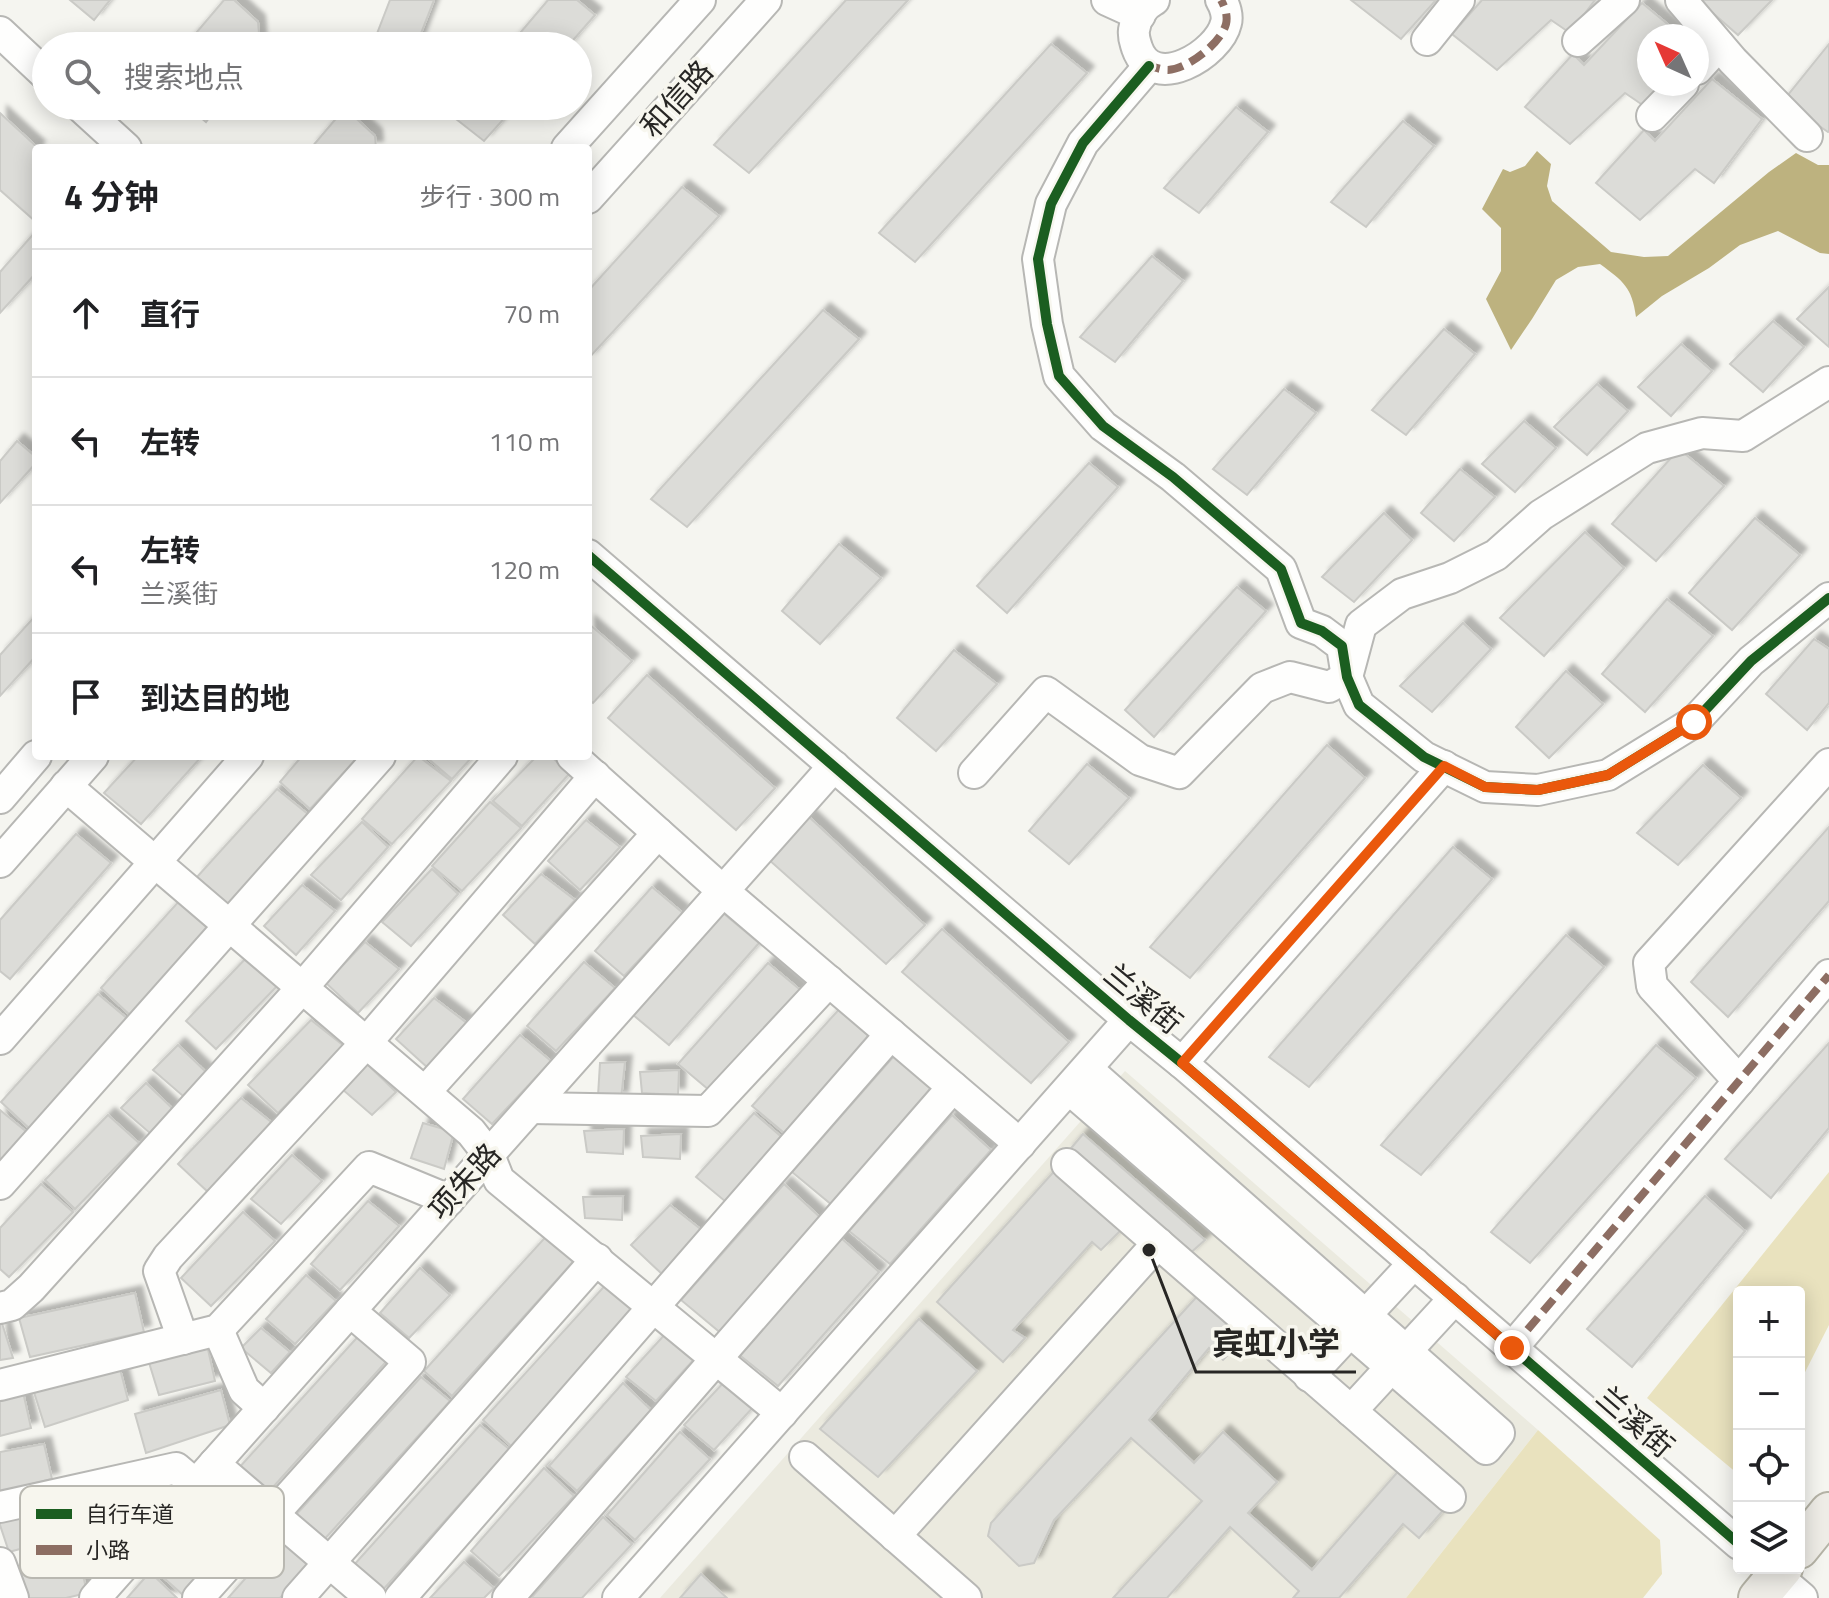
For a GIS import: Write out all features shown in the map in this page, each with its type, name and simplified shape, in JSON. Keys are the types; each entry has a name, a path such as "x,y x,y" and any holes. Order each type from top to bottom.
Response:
{"main road":[{"path":"1781,1576 1829,1512"}],"street":[{"name":"和信路","path":"571,144 700,0"},
{"name":"和信路","path":"592,194 766,0"},
{"path":"1107,0 1147,7"},
{"path":"1147,7 1136,20 1133,37 1141,58 1149,66 1169,70 1194,61 1221,36 1228,21 1221,0"},
{"path":"1427,40 1459,0"},
{"path":"1578,41 1624,0"},
{"path":"1681,0 1719,45 1807,136"},
{"path":"0,32 32,62"},
{"path":"1709,56 1719,45"},
{"path":"1149,66 1083,143 1051,204 1038,259 1047,324 1059,376 1103,426 1173,477 1281,569 1301,623 1322,631 1342,646 1347,677 1359,705 1424,757 1485,787 1538,790 1608,775 1694,722 1751,661 1829,598"},
{"path":"1652,116 1671,96"},
{"path":"95,120 122,144"},
{"path":"974,773 1046,692 1140,760 1179,773 1262,688 1290,677 1329,687 1347,677 1361,625 1402,594 1450,578 1496,555 1541,515 1647,448 1702,433 1743,436 1829,382"},
{"name":"兰溪街","path":"592,558 1733,1539"},
{"path":"0,798 33,760"},
{"path":"0,862 89,760"},
{"path":"0,1039 244,760"},
{"path":"0,1184 376,760"},
{"path":"0,1308 12,1305 31,1288 302,988 499,760"},
{"path":"577,760 723,891 1020,1144"},
{"path":"1739,1081 1652,986 1649,963 1829,764"},
{"name":"项朱路","path":"194,1486 834,766"},
{"path":"1182,1063 1444,766"},
{"path":"183,1339 159,1271 168,1257 366,1043 595,776"},
{"path":"66,786 471,1132 489,1155 499,1180 782,1413"},
{"path":"425,1092 658,833"},
{"path":"1512,1348 1829,975"},
{"path":"531,1108 708,1111 829,981"},
{"path":"618,1598 1129,1020"},
{"path":"400,1598 891,1034"},
{"path":"1078,1079 1398,1359"},
{"path":"508,1598 953,1087"},
{"path":"1067,1164 1450,1497"},
{"path":"0,1385 218,1330 369,1167 449,1200"},
{"path":"895,1536 1158,1243"},
{"path":"298,1598 597,1259"},
{"path":"1309,1376 1414,1263"},
{"path":"1351,1411 1455,1298"},
{"path":"284,1503 410,1362 350,1311"},
{"path":"218,1330 244,1390 264,1408"},
{"path":"805,1457 966,1598"},
{"path":"95,1486 176,1468 205,1474 225,1486"},
{"path":"0,1507 20,1503"},
{"path":"284,1524 371,1598"},
{"path":"0,1563 13,1598"},
{"name":"项朱路","path":"95,1598 113,1578"},
{"path":"198,1598 216,1578"}],"shaded area":[{"path":"1537,151 1551,164 1547,186 1552,201 1611,252 1644,257 1668,256 1796,153 1818,165 1829,165 1829,254 1820,253 1778,231 1740,245 1662,296 1636,317 1629,292 1615,275 1600,264 1578,267 1556,280 1511,350 1486,299 1501,271 1501,228 1482,209 1503,169 1510,172 1525,166"},
{"path":"1125,1071 1538,1430 1406,1598 660,1598"},
{"path":"1829,1172 1829,1325 1805,1372 1805,1286 1737,1286"},
{"path":"1733,1291 1733,1470 1647,1398"},
{"path":"1538,1430 1660,1540 1662,1574 1643,1598 1406,1598"}],"building":[{"path":"70,0 110,0 94,20"},
{"path":"224,0 234,0 258,22 259,32 197,32"},
{"path":"390,0 434,0 421,32 378,32"},
{"path":"548,0 577,0 595,15 580,32 521,32"},
{"path":"846,0 908,0 749,173 714,145"},
{"path":"1351,0 1436,0 1401,39"},
{"path":"1482,0 1595,0 1570,33 1551,20 1497,70 1452,34"},
{"path":"1698,0 1772,0 1738,35"},
{"path":"1642,3 1667,24 1637,24 1637,96 1651,96 1644,106 1625,93 1570,144 1525,107 1573,54 1584,65"},
{"path":"1051,44 1087,73 915,262 879,233"},
{"path":"1829,44 1829,131 1828,132 1783,101"},
{"path":"1712,79 1762,119 1714,183 1695,169 1640,220 1596,183 1644,130 1655,141 1696,96 1709,96"},
{"path":"1236,107 1268,132 1199,213 1164,188"},
{"path":"0,113 34,144 32,218 0,190"},
{"path":"335,120 358,120 375,136 376,144 314,144"},
{"path":"457,120 503,120 484,141"},
{"path":"1403,121 1434,146 1366,227 1331,202"},
{"path":"682,187 719,216 592,355 592,287"},
{"path":"32,236 32,277 0,313 0,272"},
{"path":"1152,256 1183,281 1115,362 1080,337"},
{"path":"1829,287 1829,347 1797,319"},
{"path":"823,310 859,339 687,527 651,499"},
{"path":"1773,321 1804,347 1763,392 1730,364"},
{"path":"1444,329 1475,354 1406,435 1372,410"},
{"path":"1681,344 1712,371 1671,416 1638,387"},
{"path":"1597,384 1628,411 1587,455 1554,427"},
{"path":"1284,389 1316,413 1247,495 1213,469"},
{"path":"1524,421 1556,448 1515,492 1482,464"},
{"path":"17,441 32,454 32,467 0,503 0,461"},
{"path":"1679,449 1724,486 1656,561 1612,524"},
{"path":"1089,463 1118,487 1007,613 977,586"},
{"path":"1460,469 1495,497 1454,541 1421,513"},
{"path":"1384,513 1412,540 1354,602 1322,577"},
{"path":"1755,518 1800,555 1732,630 1689,593"},
{"path":"1585,532 1624,568 1544,656 1500,618"},
{"path":"839,544 881,578 820,644 782,611"},
{"path":"1237,587 1266,611 1154,737 1125,710"},
{"path":"1667,599 1713,636 1645,712 1602,674"},
{"path":"32,619 32,660 0,696 0,655"},
{"path":"1463,623 1491,649 1432,712 1400,686"},
{"path":"592,626 632,661 592,702"},
{"path":"1814,639 1829,649 1829,703 1807,730 1766,694"},
{"path":"954,650 997,684 936,751 897,718"},
{"path":"1566,671 1603,704 1549,758 1516,727"},
{"path":"647,675 775,788 736,830 608,718"},
{"path":"1327,745 1365,778 1190,978 1150,947"},
{"path":"134,760 198,760 141,824 104,793"},
{"path":"299,760 355,760 310,809 280,782"},
{"path":"414,760 423,760 451,781 392,844 362,819"},
{"path":"430,760 469,760 452,779"},
{"path":"533,760 555,760 569,774 522,826 493,801"},
{"path":"1087,764 1129,798 1069,864 1029,831"},
{"path":"1703,765 1741,798 1678,865 1637,833"},
{"path":"277,789 309,815 228,904 197,877"},
{"path":"490,802 521,828 462,891 432,866"},
{"path":"808,816 925,925 886,964 768,859"},
{"path":"586,820 620,847 580,890 548,861"},
{"path":"362,822 388,847 341,900 311,875"},
{"path":"1829,827 1829,901 1728,1017 1691,982"},
{"path":"76,834 111,863 10,979 0,971 0,920"},
{"path":"1453,847 1492,879 1309,1087 1269,1057"},
{"path":"432,869 458,894 411,946 382,922"},
{"path":"541,874 575,900 535,944 503,915"},
{"path":"302,885 335,911 296,955 264,926"},
{"path":"652,887 683,913 624,976 595,951"},
{"path":"180,900 213,926 131,1016 101,988"},
{"path":"723,913 759,943 669,1045 632,1014"},
{"path":"942,929 1069,1042 1031,1083 902,972"},
{"path":"1566,935 1604,967 1421,1175 1381,1145"},
{"path":"365,942 399,969 358,1013 326,983"},
{"path":"249,955 280,983 216,1049 186,1021"},
{"path":"584,962 615,988 556,1051 527,1026"},
{"path":"768,963 804,993 715,1095 678,1064"},
{"path":"98,994 129,1020 31,1130 1,1102"},
{"path":"434,998 468,1024 428,1068 396,1039"},
{"path":"842,1006 878,1035 789,1137 752,1106"},
{"path":"311,1020 344,1046 278,1113 248,1085"},
{"path":"520,1035 551,1061 492,1124 463,1099"},
{"path":"1829,1043 1829,1128 1771,1198 1725,1159"},
{"path":"178,1045 207,1073 183,1096 153,1070"},
{"path":"1656,1045 1696,1078 1530,1263 1491,1232"},
{"path":"894,1056 934,1091 832,1205 792,1172"},
{"path":"625,1062 621,1099 598,1096 600,1063"},
{"path":"367,1064 396,1092 372,1115 342,1089"},
{"path":"679,1070 678,1095 642,1093 640,1072"},
{"path":"146,1083 175,1111 151,1134 121,1108"},
{"path":"241,1098 275,1125 208,1192 178,1164"},
{"path":"0,1110 28,1133 0,1165"},
{"path":"754,1113 785,1140 726,1202 696,1177"},
{"path":"108,1115 139,1143 75,1209 45,1180"},
{"path":"952,1115 991,1150 890,1264 849,1231"},
{"path":"423,1123 454,1132 444,1169 411,1158"},
{"path":"624,1129 623,1154 587,1152 584,1131"},
{"path":"681,1134 680,1159 643,1157 641,1136"},
{"path":"1083,1134 1205,1240 1187,1256 1067,1153"},
{"path":"292,1155 322,1181 281,1224 251,1199"},
{"path":"1058,1167 1125,1226 1101,1250 1092,1242 1013,1330 1025,1338 1003,1362 937,1302"},
{"path":"41,1184 73,1212 9,1277 0,1269 0,1228"},
{"path":"784,1184 823,1220 722,1334 681,1300"},
{"path":"623,1196 622,1220 585,1218 583,1197"},
{"path":"1705,1196 1745,1231 1632,1367 1587,1329"},
{"path":"368,1201 399,1226 340,1290 311,1264"},
{"path":"670,1205 703,1231 663,1275 631,1245"},
{"path":"243,1212 275,1241 211,1306 181,1278"},
{"path":"551,1231 580,1254 452,1396 424,1371"},
{"path":"840,1237 879,1272 778,1386 737,1353"},
{"path":"420,1268 450,1295 409,1338 380,1313"},
{"path":"306,1275 336,1301 295,1344 266,1319"},
{"path":"610,1280 640,1304 511,1446 483,1420"},
{"path":"1202,1291 1249,1334 1223,1360 1209,1348 1149,1420 1194,1463 1223,1432 1277,1482 1248,1513 1312,1570 1402,1467 1446,1507 1419,1538 1403,1524 1339,1598 1293,1598 1299,1591 1230,1527 1167,1598 1113,1598 1202,1501 1131,1438 1054,1520 1034,1563 1019,1566 988,1536 991,1523"},
{"path":"135,1293 144,1332 30,1357 19,1318"},
{"path":"0,1317 13,1358 0,1360"},
{"path":"919,1319 977,1371 878,1477 820,1429"},
{"path":"261,1328 290,1352 271,1373 241,1348"},
{"path":"364,1330 393,1354 274,1486 254,1486 237,1470"},
{"path":"667,1332 698,1355 656,1401 626,1377"},
{"path":"207,1345 215,1381 159,1395 147,1356"},
{"path":"119,1365 128,1400 45,1427 33,1389"},
{"path":"421,1377 450,1401 321,1543 294,1517"},
{"path":"725,1381 756,1404 714,1450 684,1425"},
{"path":"623,1383 651,1410 577,1491 549,1466"},
{"path":"221,1390 230,1425 146,1453 135,1414"},
{"path":"23,1392 31,1428 0,1436 0,1396"},
{"path":"480,1425 509,1449 381,1592 353,1566"},
{"path":"680,1432 710,1459 635,1540 607,1515"},
{"path":"44,1444 52,1479 0,1492 0,1452"},
{"path":"544,1468 574,1496 499,1576 471,1551"},
{"path":"20,1512 20,1549 9,1552 0,1518"},
{"path":"603,1517 632,1544 582,1598 531,1598"},
{"path":"284,1535 314,1561 280,1598 228,1598 246,1578 284,1578"},
{"path":"464,1562 494,1588 484,1598 430,1598"},
{"path":"701,1574 727,1598 680,1598"},
{"path":"22,1578 84,1578 87,1593 66,1598 28,1598"},
{"path":"145,1578 156,1578 177,1598 127,1598"},
{"path":"164,1578 199,1578 183,1595"}],"marked path":[{"path":"1146,70 1149,66 1176,69 1211,47 1226,24 1226,12 1221,0"},
{"path":"1512,1348 1829,975"}],"cycle path":[{"path":"1149,66 1083,143 1051,204 1038,259 1047,324 1059,376 1103,426 1173,477 1281,569 1301,623 1322,631 1342,646 1347,677 1359,705 1424,757 1485,787 1538,790 1608,775 1694,722 1751,661 1829,598"},
{"path":"592,558 1733,1539"}],"place":[{"name":"宾虹小学","path":"1149,1250"}],"route":[{"path":"1512,1348 1182,1063 1444,766 1485,787 1538,790 1608,775 1694,722"}]}
